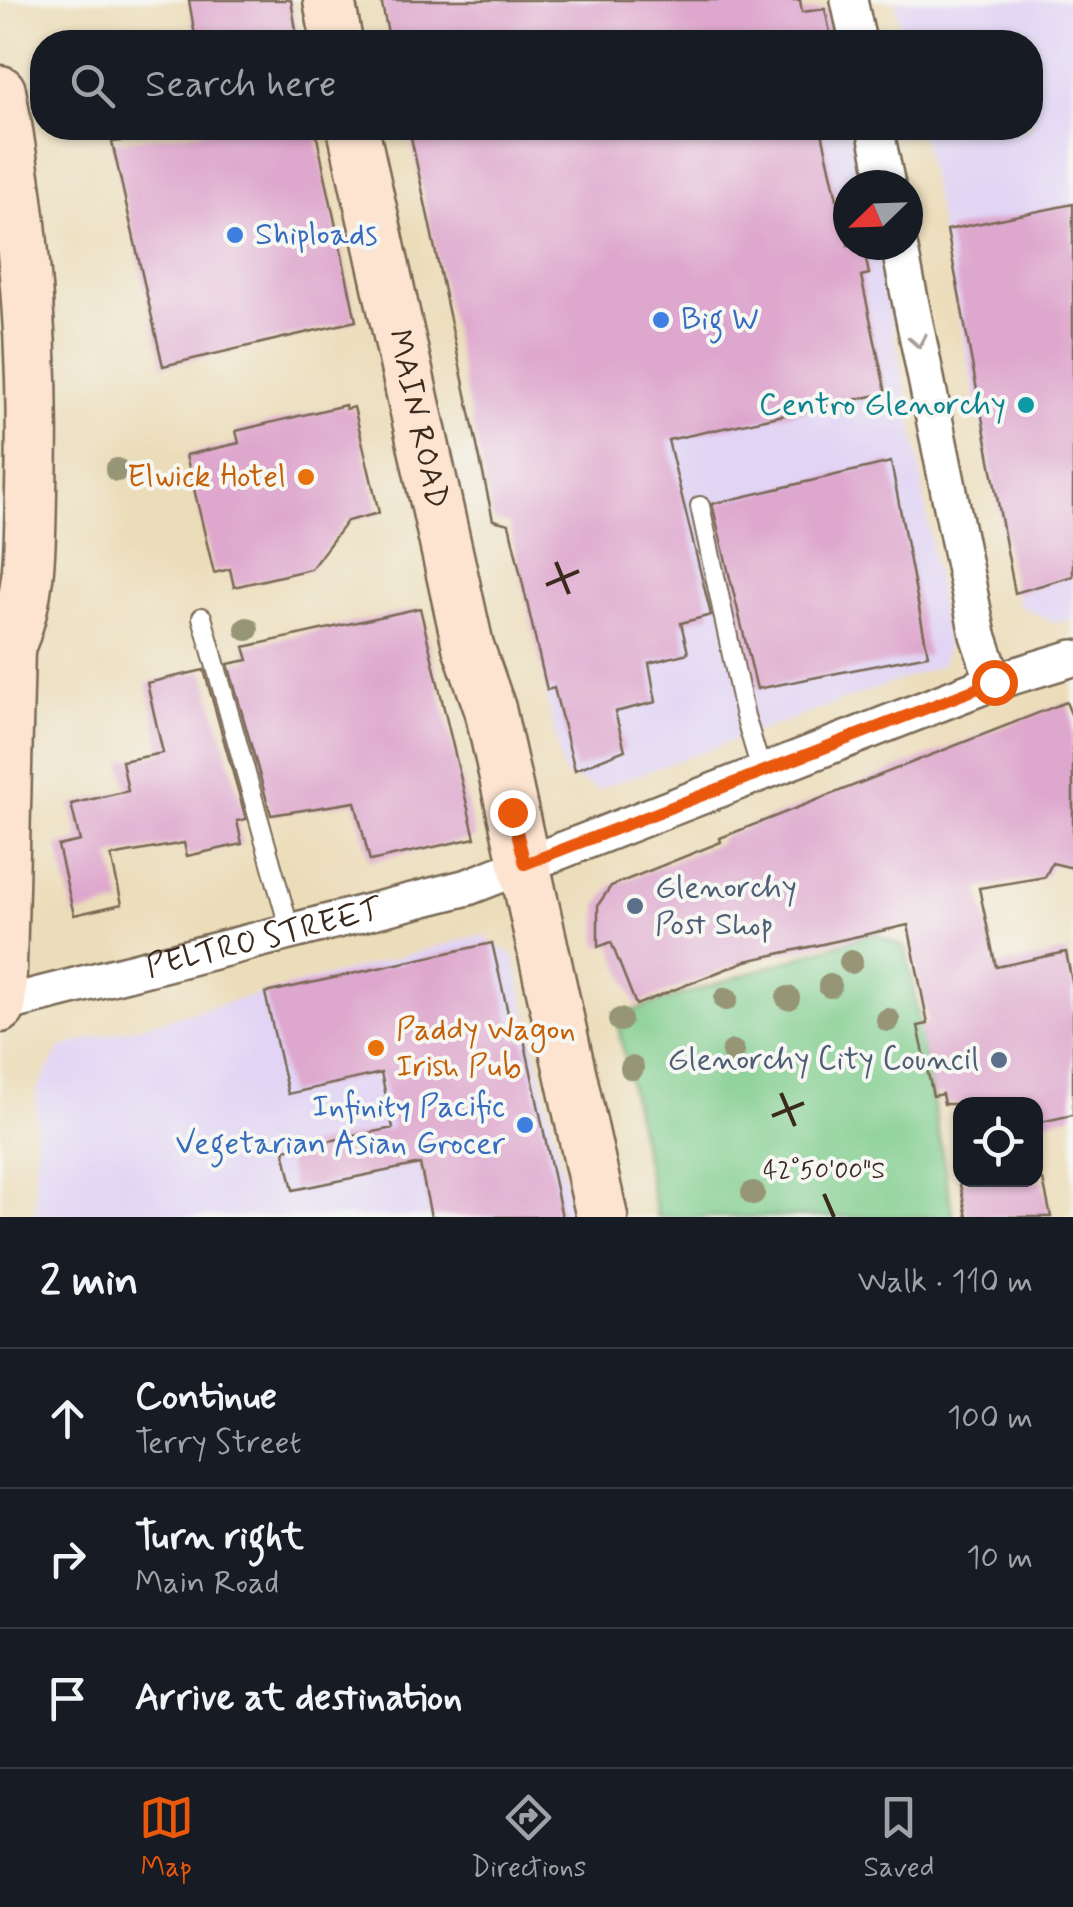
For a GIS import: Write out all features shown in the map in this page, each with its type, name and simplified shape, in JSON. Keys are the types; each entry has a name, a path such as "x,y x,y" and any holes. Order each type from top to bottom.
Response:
{"main road":[{"path":"329,0 335,30"},
{"path":"355,0 360,30"},
{"path":"0,91 14,165 32,336 26,588 4,628 0,1006"},
{"name":"MAIN ROAD","path":"355,140 468,646 490,709 602,1217"},
{"name":"MAIN ROAD","path":"381,140 492,662 490,709"},
{"path":"0,296 4,424 0,499"}],"street":[{"path":"850,0 856,30"},
{"path":"878,140 884,170"},
{"path":"902,260 978,635 994,682"},
{"name":"PELTRO STREET","path":"0,1006 468,887 994,682 1073,658"}],"lane":[{"path":"700,506 745,716 762,773"},
{"path":"202,617 290,934"}],"shaded area":[{"name":"Centro Glenorchy","path":"895,0 1073,0 1073,619 1056,623 1018,605 922,140 1043,140 1043,30 901,30"},
{"path":"434,140 855,140 861,170 833,170 833,260 879,260 916,443 947,646 942,665 598,789 563,774"},
{"path":"481,935 514,956 573,1217 35,1217 37,1090 61,1047"}],"green space":[{"path":"873,933 906,948 953,1217 657,1217 616,1016"}],"building":[{"path":"189,0 291,0 296,30 194,30"},
{"path":"381,0 800,0 802,12 825,9 829,30 387,30"},
{"path":"318,140 356,321 163,366 112,142"},
{"name":"Big W","path":"412,140 824,140 833,181 833,260 866,260 869,274 861,276 886,393 668,440 711,615 681,623 688,653 649,663 656,702 615,712 625,750 575,770 554,688 547,690 509,524 493,520"},
{"name":"Centro Glenorchy","path":"1073,204 1073,576 1015,593 947,230"},
{"name":"Elwick Hotel","path":"345,405 346,409 354,407 379,513 347,521 311,569 234,587 230,569 214,573 186,455 239,443 236,431"},
{"path":"891,462 928,655 757,689 712,504"},
{"path":"420,608 475,838 370,861 355,802 271,815 228,664 248,660 244,647"},
{"path":"204,670 246,819 237,821 242,844 187,856 184,843 111,856 122,904 74,915 58,846 80,841 71,804 128,791 122,761 163,753 147,683"},
{"path":"1066,702 1073,719 1073,868 1052,863 1045,877 979,888 996,967 1066,952 1073,987 1073,1115 1043,1121 1043,1097 953,1097 953,1104 944,1104 942,1094 933,1096 918,1026 928,1024 908,925 746,961 636,1005 611,942 598,947 598,905 611,886 721,842 720,838"},
{"path":"492,943 514,1039 524,1039 562,1217 431,1217 420,1164 293,1190 284,1150 393,1128 381,1073 288,1094 265,993"},
{"path":"1043,1180 1051,1217 967,1217 961,1187 1043,1187"}],"place":[{"name":"Shiploads","path":"235,235"},
{"name":"Big W","path":"661,320"},
{"name":"Centro Glenorchy","path":"1026,405"},
{"name":"Elwick Hotel","path":"306,477"},
{"name":"Glenorchy Post Shop","path":"635,906"},
{"name":"Paddy Wagon Irish Pub","path":"376,1048"},
{"name":"Glenorchy City Council","path":"999,1060"},
{"name":"Infinity Pacific Vegetarian Asian Grocer","path":"525,1125"}],"route":[{"path":"512,812 525,864 994,682"}]}
